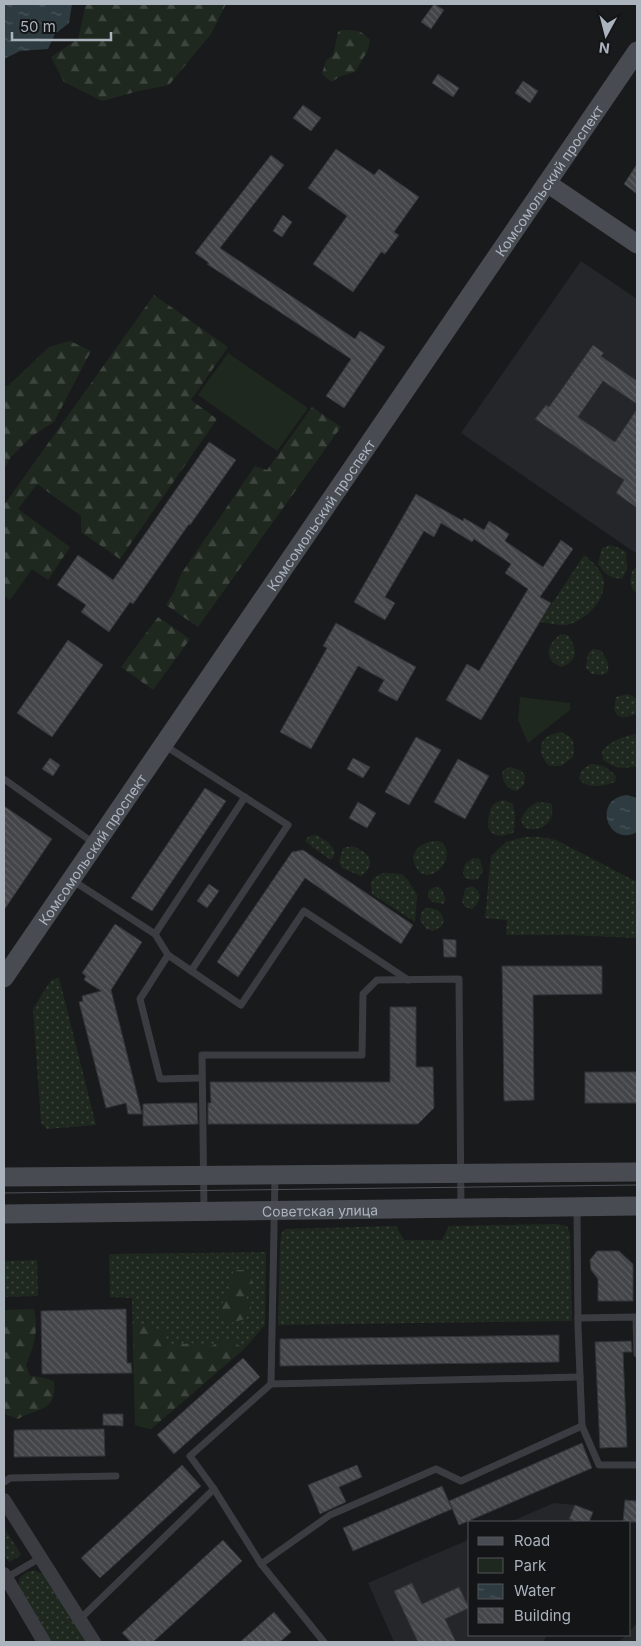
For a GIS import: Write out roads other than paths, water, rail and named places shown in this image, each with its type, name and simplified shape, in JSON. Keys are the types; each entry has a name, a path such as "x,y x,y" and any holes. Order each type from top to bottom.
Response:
{"main road":[{"name":"Комсомольский проспект","path":"4,978 637,51"},
{"path":"547,183 637,244"},
{"path":"4,1177 637,1172"},
{"name":"Советская улица","path":"4,1214 637,1206"}],"street":[{"path":"4,1500 94,1642"},
{"path":"4,1577 44,1642"}],"lane":[{"path":"163,744 288,825 190,971"},
{"path":"4,779 95,844"},
{"path":"155,934 246,797"},
{"path":"71,880 155,934 168,956 241,1005 304,911 408,980"},
{"path":"168,956 140,999 160,1079 202,1078"},
{"path":"204,1211 202,1055 362,1055 363,994 377,980 459,979 461,1208"},
{"path":"271,1384 275,1175"},
{"path":"577,1206 578,1318 582,1426 599,1466 637,1465"},
{"path":"578,1318 636,1318 637,1354"},
{"path":"324,1642 261,1564 214,1489 190,1456 271,1384 580,1377"},
{"path":"261,1564 330,1515 436,1469 461,1480 582,1426"},
{"path":"4,1482 10,1478 116,1476"},
{"path":"80,1619 214,1489"},
{"path":"4,1577 40,1558"}],"water":[{"path":"4,4 72,4 69,23 55,34 48,49 20,51 4,59"},
{"path":"627,795 637,798 637,832 627,835 618,834 608,821 607,813 609,805 616,798"}],"tram line":[{"path":"4,1193 637,1185"}]}
